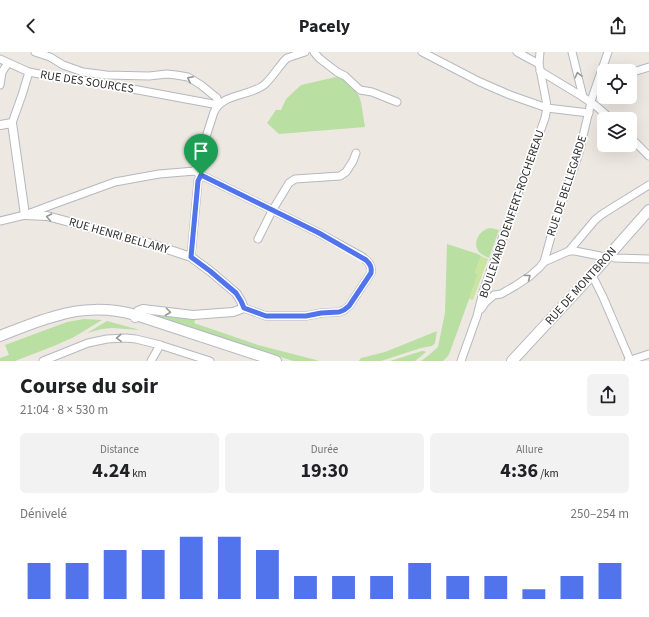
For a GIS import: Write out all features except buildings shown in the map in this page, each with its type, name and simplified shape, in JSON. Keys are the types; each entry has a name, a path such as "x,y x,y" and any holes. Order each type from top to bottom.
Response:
{"main road":[{"name":"RUE DE MONTBRON","path":"512,361 592,275 649,210"},
{"path":"0,336 67,313 88,310 114,311 276,361"},
{"path":"0,342 58,320 84,314 113,314 135,317 264,361"}],"street":[{"path":"35,52 63,65 83,72 106,75 142,76 167,74 188,77 217,98 220,104"},
{"path":"191,257 198,173 216,108 228,99 264,84 287,58 305,52"},
{"path":"314,52 319,58 337,72 345,76 360,90 372,92 397,102"},
{"path":"422,52 480,82 510,95 547,108 589,113"},
{"path":"517,52 602,112"},
{"name":"BOULEVARD DENFERT-ROCHEREAU","path":"461,361 477,316 483,292 545,118 547,108 540,68 540,52"},
{"path":"572,52 583,97"},
{"name":"RUE DE BELLEGARDE","path":"605,64 608,52"},
{"path":"0,59 29,72"},
{"path":"0,85 2,72 8,63"},
{"path":"637,71 649,67"},
{"name":"RUE DES SOURCES","path":"25,216 12,123 29,72 220,104"},
{"name":"RUE DE BELLEGARDE","path":"477,316 485,303 494,295 501,294 515,286 530,276 544,262 553,229 579,153 591,103 597,89"},
{"path":"205,102 208,91"},
{"path":"0,125 12,123"},
{"path":"637,144 649,156"},
{"path":"258,239 272,210 289,183 295,179 340,176 346,172 356,153"},
{"path":"0,221 25,216 56,203 115,182 159,174 198,173 319,233 361,256 366,260 372,269 371,273 349,306 339,312 306,316 266,316 244,308 233,312 193,315 143,309 138,311 135,317"},
{"path":"569,251 601,215 649,185"},
{"name":"RUE HENRI BELLAMY","path":"25,216 47,216 152,244 191,257 236,293 244,308"},
{"path":"544,262 569,251 607,258 649,259"},
{"path":"592,275 603,297 629,361 649,354"},
{"path":"483,292 494,295"},
{"path":"43,361 88,343 107,339 126,338 160,345 210,361"},
{"path":"151,361 160,345"}],"green space":[{"path":"336,77 343,78 350,84 359,96 365,127 279,134 267,123 276,110 281,110 286,99 301,85"},
{"path":"490,228 499,230 489,258 480,253 477,249 476,242 483,231"},
{"path":"447,244 481,256 475,273 478,274 448,356 443,361 421,361 438,347 445,313"},
{"path":"481,256 488,259 473,300 469,299 478,274 475,273"},
{"path":"145,313 196,318 194,323 258,345 320,361 293,361"},
{"path":"84,319 102,320 74,337 54,346 15,361 0,361 0,358 9,355 5,345 67,322"},
{"path":"107,321 140,330 112,328 87,333"},
{"path":"437,331 435,343 432,346 381,361 359,361 361,358 385,352"},
{"path":"422,351 426,352 415,361 390,361"}],"route":[{"path":"201,175 319,233 366,260 372,269 371,273 349,306 344,310 335,313 321,313 306,316 266,316 244,308 236,293 191,257 198,181 201,175"}]}
